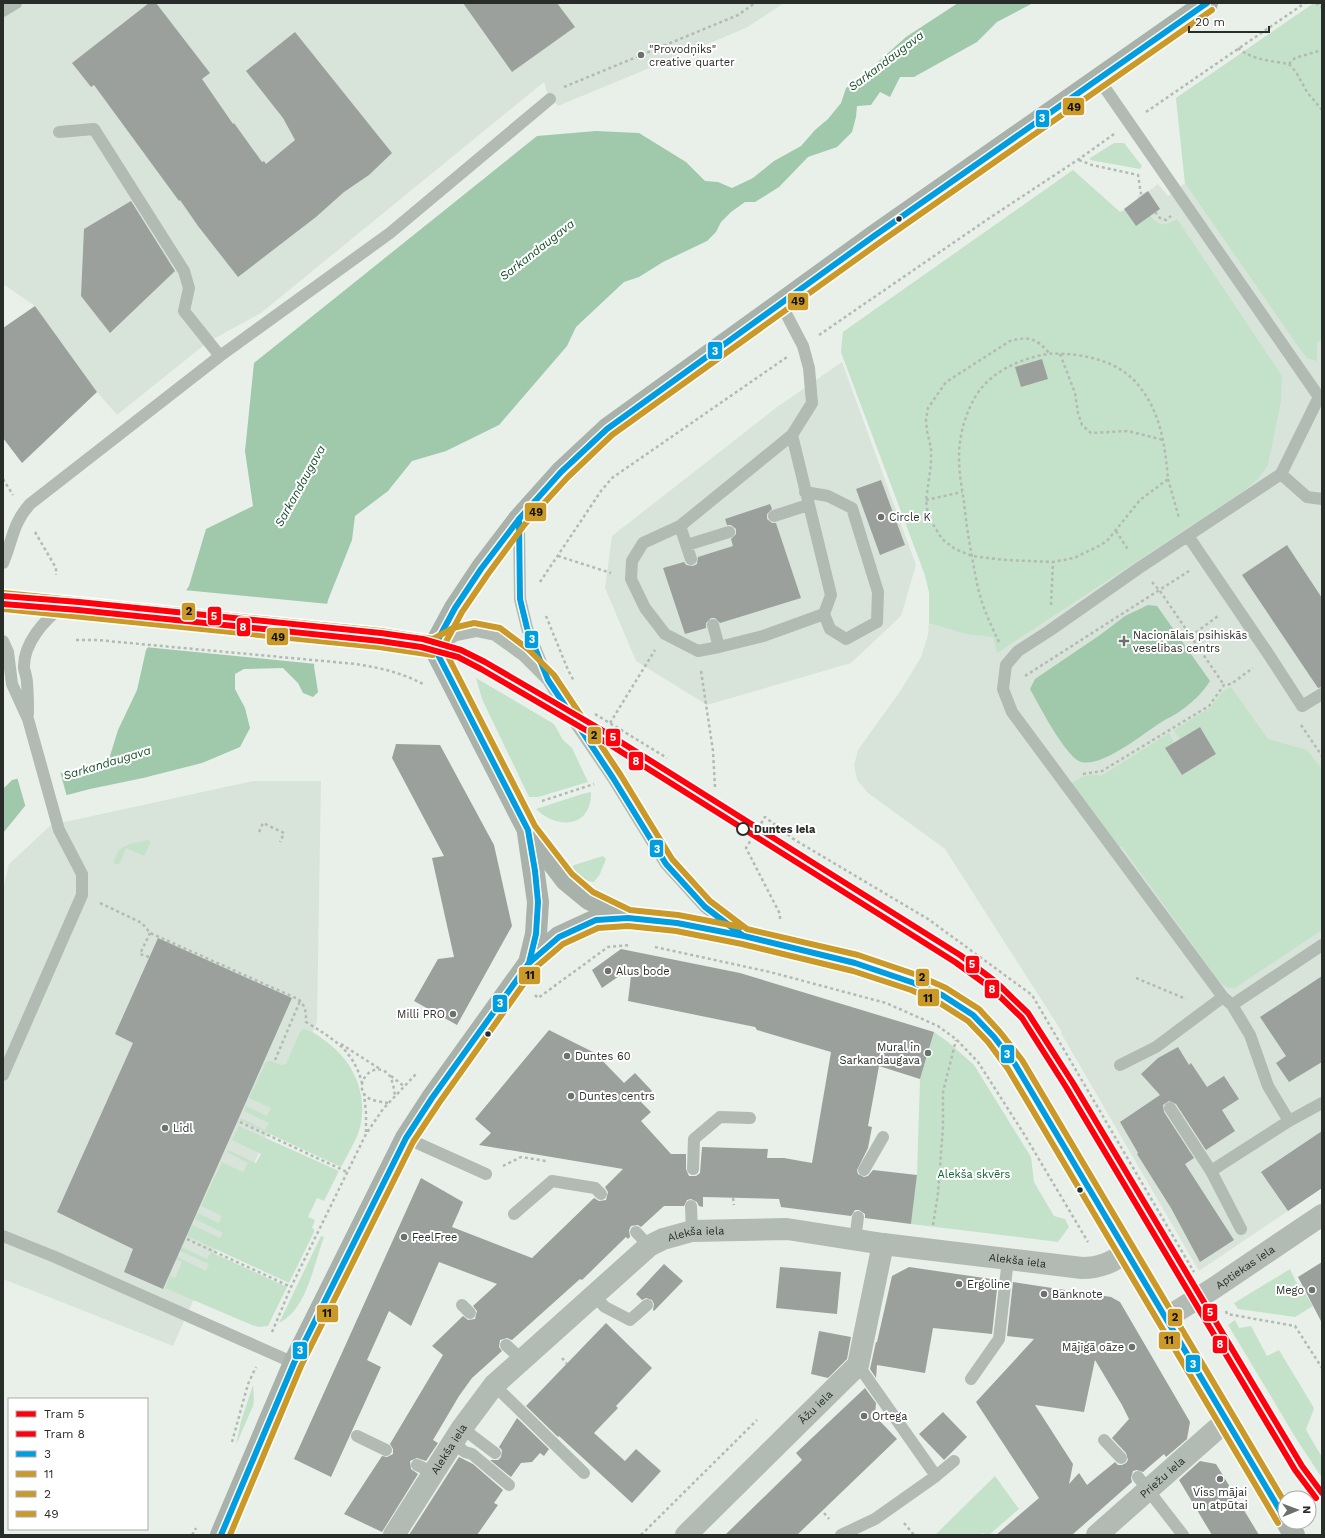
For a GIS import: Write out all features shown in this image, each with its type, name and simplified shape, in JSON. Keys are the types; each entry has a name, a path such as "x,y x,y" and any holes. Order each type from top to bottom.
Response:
{"main road":[{"path":"434,647 455,608 481,568 519,519 561,472 607,429 874,236 1207,3"},
{"path":"3,602 70,607 380,639 434,647"},
{"path":"434,647 528,830 566,880 589,899 628,918"},
{"path":"528,830 535,871 538,902 536,934 529,963"},
{"path":"221,1535 294,1363 406,1138 432,1098 529,963 559,937 577,928 596,920 628,918 677,923 744,936 855,963 914,982 942,995 973,1015 994,1037 1015,1064 1277,1505"}],"street":[{"name":"Aptiekas iela","path":"1166,1318 1220,1284 1322,1215"},
{"name":"Alekša iela","path":"394,1535 425,1469 458,1435 494,1386 593,1295 643,1239 663,1239 692,1231 787,1229 882,1244 1082,1268 1102,1266 1115,1261 1127,1252"},
{"path":"858,1365 882,1244"},
{"name":"Āžu iela","path":"686,1535 858,1365"},
{"name":"Priežu iela","path":"1104,1533 1143,1483 1227,1420"}],"lane":[{"path":"3,11 16,3"},
{"path":"1098,78 1321,397 1280,474 1018,651 1006,665 1003,688 1012,712 1223,997 1232,1005 1250,1035 1268,1086 1289,1121"},
{"path":"3,563 19,517 30,504 220,356 390,233 550,98"},
{"path":"59,132 94,129 184,271 189,288 184,311 220,356"},
{"path":"781,304 803,346 809,368 812,403 792,435 680,526 643,543 632,560 631,579 645,608 665,634 698,651 763,636 824,614"},
{"path":"792,435 831,595 824,614 830,629 846,639 877,622 878,592 852,508 828,496 806,492"},
{"path":"1280,474 1307,497 1322,499"},
{"path":"774,516 808,505"},
{"path":"519,519 520,599 527,628 548,680 613,778 666,864 705,907 744,936"},
{"path":"680,526 691,559"},
{"path":"687,545 729,532"},
{"path":"1188,536 1270,655 1302,706 1322,694"},
{"path":"3,1075 82,895 82,874 63,837 55,816 31,733 28,719 27,684 24,668 25,657 33,639 42,626 70,607"},
{"path":"713,625 719,647"},
{"path":"434,647 456,635 476,631 495,635 523,655 548,680"},
{"path":"3,641 8,652 12,684 28,719"},
{"path":"1232,1005 1322,945"},
{"path":"1120,1065 1156,1047 1223,997"},
{"path":"1211,1171 1289,1121 1322,1103"},
{"path":"1170,1108 1211,1171 1241,1229"},
{"path":"693,1169 694,1139 720,1117 750,1118"},
{"path":"864,1170 883,1137"},
{"path":"406,1138 486,1174"},
{"path":"514,1214 552,1181 595,1188 601,1194"},
{"path":"692,1206 692,1231"},
{"path":"855,1240 858,1217"},
{"path":"3,1236 55,1257 294,1363"},
{"path":"971,1379 999,1339 1008,1259"},
{"path":"593,1295 605,1307 630,1320 647,1305"},
{"path":"506,1345 522,1360"},
{"path":"858,1365 936,1476"},
{"path":"494,1386 584,1473"},
{"path":"458,1435 495,1453"},
{"path":"458,1435 465,1452 472,1454 510,1485"},
{"path":"357,1436 386,1450"},
{"path":"1104,1440 1121,1458"},
{"path":"841,1535 875,1519 954,1462"},
{"path":"1143,1483 1183,1535"}],"path":[{"path":"550,98 561,89 738,15 756,3"},
{"path":"539,584 601,491 612,478 988,218 1079,159 1304,3"},
{"path":"1316,3 1322,8"},
{"path":"1238,48 1250,56 1272,62 1289,64"},
{"path":"1289,64 1295,58 1322,50"},
{"path":"1289,64 1307,92 1322,110"},
{"path":"1079,159 1092,165 1138,176 1141,194"},
{"path":"1049,353 1041,343 1033,340 1021,338 1010,340 946,382 928,408 926,419 931,448 931,465 926,500 928,516 942,539 955,549 972,556 1005,560 1053,562 1074,558 1107,541 1140,500 1168,479"},
{"path":"1018,651 1001,646 980,594 972,556 959,462 960,442 968,411 977,394 1002,370 1017,363 1049,353 1080,355 1099,360 1128,374 1139,385 1158,418 1164,440 1168,479 1181,525 1188,536"},
{"path":"1060,354 1075,393 1082,425 1091,433 1128,430 1164,440"},
{"path":"926,500 962,492"},
{"path":"558,556 631,579"},
{"path":"1020,678 1160,591 1204,561"},
{"path":"1049,631 1053,562"},
{"path":"1139,568 1160,591 1224,685"},
{"path":"1191,636 1234,604"},
{"path":"544,612 568,670 576,684"},
{"path":"610,723 665,634"},
{"path":"76,640 104,640 377,668"},
{"path":"698,651 713,751 715,787"},
{"path":"1065,784 1076,775 1102,771 1209,706 1224,685 1231,684 1270,655"},
{"path":"1302,706 1297,720 1322,756"},
{"path":"591,711 667,758"},
{"path":"517,809 613,778"},
{"path":"765,817 746,848 780,914 777,945 770,972"},
{"path":"259,832 263,823 284,833 280,842"},
{"path":"82,895 142,923 150,933 300,1001 304,1005 306,1022 389,1075 405,1087 377,1116 366,1134 291,1287 264,1351 248,1384 231,1445"},
{"path":"149,957 140,954 150,933"},
{"path":"538,998 608,947 634,945"},
{"path":"649,946 770,972 886,1003 938,1026 956,1039 978,1062 1024,1134 1102,1266"},
{"path":"1136,978 1207,1009"},
{"path":"275,1060 300,1001"},
{"path":"929,1250 938,1193 943,1127 943,1092 956,1039"},
{"path":"338,1042 355,1065 362,1083 366,1113 366,1134"},
{"path":"362,1083 366,1075 370,1072 379,1070 384,1072"},
{"path":"389,1075 395,1096"},
{"path":"364,1092 370,1099 389,1104"},
{"path":"240,1122 347,1172"},
{"path":"187,1239 291,1287"},
{"path":"1253,1318 1295,1326 1322,1368"},
{"path":"563,1359 567,1364"},
{"path":"641,1535 757,1420"},
{"path":"192,1535 199,1521"}],"shaded area":[{"path":"3,3 784,3 746,28 558,106 547,92 544,82 261,313 208,342 117,415 97,392 35,306 3,284"},
{"name":"Nacionālais psihiskās veselības centrs","path":"1314,3 1322,3 1322,1188 1199,1271 1061,1033 1062,1032 945,849 868,793 857,780 854,765 858,750 901,690 921,657 928,635 930,608 929,592 925,575 841,352 843,332 1073,170 1121,213 1138,199 1137,197 1145,192 1146,193 1158,184 1168,196 1185,183 1176,98"},
{"name":"Circle K","path":"842,362 916,565 901,616 851,663 707,705 636,661 605,588 612,536 777,407"},
{"path":"253,781 321,781 317,1022 173,1346 3,1279 3,890 9,864 51,825"}],"green space":[{"path":"1314,3 1322,3 1322,341 1317,342 1317,361 1307,358 1300,349 1185,183 1176,98"},
{"path":"1114,143 1124,143 1142,166 1140,169 1090,160 1090,158"},
{"path":"1073,170 1120,212 1124,210 1136,226 1150,216 1160,224 1166,224 1177,219 1282,376 1281,401 1268,465 1258,479 1244,491 997,653 993,637 966,634 929,623 929,592 925,575 841,352 843,332"},
{"path":"476,678 554,724 563,740 572,748 588,782 538,797 529,797 482,699"},
{"path":"1231,687 1268,739 1307,750 1322,769 1322,930 1235,988 1226,987 1218,980 1122,847 1118,847 1072,783 1086,776 1101,776 1169,733 1174,742 1166,748 1182,775 1216,754 1200,727 1179,739 1174,730 1211,707 1222,692"},
{"path":"591,792 590,804 586,813 580,819 572,822 554,820 544,816 536,809 582,794"},
{"path":"148,840 151,842 144,856 126,848 120,863 116,865 114,863 114,859 120,850 130,844"},
{"path":"603,856 606,859 600,874 594,882 591,882 579,875 572,867 574,865"},
{"path":"304,1029 320,1037 342,1056 355,1076 359,1087 362,1099 361,1122 358,1134 341,1167 240,1120 241,1118 265,1130 269,1123 244,1111 246,1106 267,1116 271,1108 249,1098 266,1062 271,1061 282,1065 286,1064 300,1032"},
{"name":"Alekša skvērs","path":"934,1032 974,1065 1031,1157 1034,1182 1054,1216 1065,1219 1069,1227 1058,1242 911,1224 917,1175 920,1079"},
{"path":"239,1126 339,1171 324,1201 317,1198 308,1217 315,1220 312,1228 314,1229 314,1232 289,1283 187,1236 192,1225 220,1238 223,1233 195,1219 198,1213 219,1223 222,1216 201,1206 222,1162 243,1172 248,1163 227,1152 228,1150 256,1163 261,1154 232,1140"},
{"path":"321,1236 324,1237 303,1297 289,1317 279,1323"},
{"path":"182,1247 207,1259 211,1252 287,1287 268,1326 259,1327 252,1325 165,1288 170,1276 175,1278 182,1262 176,1259 177,1257 206,1271 209,1264 180,1251"},
{"path":"1290,1269 1296,1282 1298,1283 1297,1284 1299,1284 1299,1286 1300,1285 1313,1306 1295,1317 1238,1309 1234,1303"},
{"path":"1235,1320 1239,1328 1251,1326 1267,1356 1279,1350 1314,1408 1306,1430 1322,1457 1322,1478 1297,1440 1228,1325"},
{"path":"253,1385 253,1406 236,1445 241,1421"},
{"path":"995,1476 1019,1509 989,1535 985,1535 983,1533 980,1535 935,1535"}],"water":[{"name":"Sarkandaugava","path":"958,3 1033,3 997,22 977,42 914,77 900,77 890,97 880,92 871,105 857,106 852,132 837,147 808,157 779,187 755,202 745,202 731,212 721,222 716,232 707,241 663,262 639,277 624,282 576,327 567,346 499,425 446,451 412,461 388,491 355,516 352,540 328,600 314,666 318,692 313,697 303,693 298,683 283,668 244,669 235,674 235,689 245,708 250,728 240,747 202,763 25,806 3,833 3,789 12,780 44,772 85,774 99,769 109,759 118,730 137,690 146,650 189,586 206,529 253,506 245,451 254,363 537,136 596,131 639,133 686,162 705,181 718,182 732,188 753,178 774,161 801,146 815,130 828,119 841,103 846,88 860,78 906,37"},
{"path":"1148,605 1157,606 1210,681 1191,703 1132,743 1107,757 1096,761 1085,763 1077,760 1058,737 1030,689 1035,679 1100,635 1125,616"}],"pier":[{"path":"184,590 329,604 316,664 145,647"},
{"path":"44,770 60,771 67,797 26,808 17,777"}],"building":[{"path":"149,3 156,3 210,73 202,79 233,124 234,123 262,162 264,161 266,164 295,140 283,118 246,71 295,32 392,153 369,175 344,192 316,217 238,277 198,226 180,200 179,201 94,85 91,87 72,63"},
{"path":"463,3 557,3 575,27 512,72"},
{"path":"1148,191 1160,209 1136,226 1124,209"},
{"path":"131,201 175,271 110,333 81,296 84,229"},
{"path":"35,306 97,392 22,463 3,438 3,328"},
{"path":"1042,359 1048,379 1021,387 1015,367"},
{"name":"Circle K","path":"881,480 905,545 880,555 856,489"},
{"path":"770,504 772,509 767,514 767,519 772,523 776,523 801,598 720,623 715,618 711,618 706,623 706,628 685,634 663,568 684,562 686,565 693,566 697,564 698,557 733,546 731,539 736,534 736,529 731,525 727,525 725,519"},
{"path":"1287,545 1322,598 1322,687 1318,688 1242,575"},
{"path":"1200,727 1216,754 1182,775 1165,748"},
{"path":"396,744 440,745 494,845 512,926 457,1025 414,1001 438,959 454,957 432,858 444,856 392,758"},
{"name":"Lidl","path":"158,938 292,998 163,1289 124,1272 133,1249 57,1212 133,1043 115,1034"},
{"path":"621,949 740,973 934,1032 920,1079 879,1066 868,1126 872,1127 868,1148 857,1170 858,1174 864,1177 868,1176 873,1170 917,1175 911,1224 865,1218 865,1214 859,1210 855,1210 851,1216 781,1207 779,1199 703,1197 703,1207 699,1206 697,1202 691,1199 687,1200 684,1206 664,1206 641,1227 638,1225 631,1226 629,1230 630,1237 628,1239 626,1237 582,1280 580,1279 512,1340 507,1338 500,1340 499,1347 502,1351 472,1378 459,1396 433,1440 438,1443 426,1461 417,1458 410,1461 411,1469 418,1474 382,1532 344,1514 382,1456 387,1457 393,1454 393,1449 390,1444 443,1355 432,1346 463,1316 468,1320 475,1319 477,1311 473,1306 497,1284 439,1262 411,1326 389,1311 367,1360 381,1367 331,1477 294,1459 421,1178 463,1202 452,1227 532,1258 594,1198 599,1201 606,1200 608,1192 605,1187 623,1169 479,1145 491,1133 475,1119 549,1030 595,1053 624,1083 635,1073 652,1091 641,1102 651,1112 641,1121 671,1154 686,1154 686,1169 689,1176 696,1176 700,1173 702,1147 768,1149 767,1158 784,1158 812,1163 831,1052 757,1030 755,1027 628,1001 632,967 602,988 592,970"},
{"path":"1322,976 1322,1062 1289,1082 1276,1063 1286,1056 1260,1017"},
{"path":"1178,1047 1189,1065 1191,1063 1207,1087 1224,1076 1239,1099 1222,1110 1235,1131 1206,1150 1176,1104 1169,1101 1163,1105 1164,1112 1194,1158 1185,1164 1234,1240 1200,1262 1171,1208 1137,1154 1138,1153 1120,1122 1160,1095 1141,1074 1158,1058"},
{"path":"1322,1131 1322,1188 1288,1211 1261,1172"},
{"name":"Mego","path":"1322,1262 1322,1323 1298,1277"},
{"path":"664,1264 683,1281 654,1311 654,1304 652,1300 646,1298 642,1300 636,1294"},
{"path":"780,1267 841,1272 837,1314 776,1308"},
{"path":"909,1267 998,1280 992,1334 933,1328 925,1373 877,1365 876,1378 870,1369 892,1276"},
{"path":"1013,1282 1111,1297 1120,1302 1190,1422 1187,1439 1166,1457 1164,1454 1143,1472 1137,1470 1133,1471 1131,1478 1132,1482 1072,1535 996,1535 1039,1498 976,1402 1034,1339 1007,1336","holes":["1095,1360 1129,1419 1112,1438 1126,1453 1128,1460 1126,1463 1118,1465 1115,1462 1087,1485 1079,1473 1069,1484 1073,1464 1035,1405 1084,1412"]},
{"path":"606,1323 652,1368 616,1406 618,1408 594,1433 625,1461 636,1449 661,1471 632,1503 559,1436 558,1437 526,1406"},
{"path":"819,1331 851,1337 847,1359 828,1378 811,1374"},
{"path":"865,1388 876,1403 875,1416 897,1439 797,1535 725,1535 802,1460 796,1453"},
{"path":"943,1412 967,1437 944,1460 919,1434"},
{"path":"517,1418 549,1449 544,1456 540,1453 532,1462 521,1463 511,1477 490,1460 498,1460 501,1457 502,1450 499,1447"},
{"path":"459,1457 473,1464 503,1490 494,1503 498,1505 477,1535 409,1535"},
{"path":"1200,1461 1216,1464 1259,1535 1212,1535 1179,1480"}],"tram line":[{"name":"5","path":"3,596 79,602 381,633 423,639 461,650 485,662 600,729 960,955 996,982 1028,1013 1073,1083 1302,1466 1322,1493"},
{"name":"8","path":"3,604 78,610 380,641 421,647 458,657 596,736 955,962 991,988 1022,1018 1066,1087 1295,1470 1310,1490"}],"transit line":[{"name":"3","path":"221,1535 294,1363 406,1138 432,1098 529,963 536,934 538,902 535,871 528,830 434,647 455,608 481,569 519,519 561,472 607,429 874,236 1207,3"},
{"name":"49","path":"441,651 462,612 525,524 567,478 612,435 879,243 1212,10"},
{"name":"3","path":"519,519 520,599 527,628 548,680 613,778 666,864 705,907 742,935"},
{"name":"2","path":"4,593 381,631 433,639 453,628 474,623 500,628 528,649 554,675 620,774 672,859 710,901 747,929 858,955 917,975 946,988 979,1009 1000,1032 1022,1060 1277,1490"},
{"name":"49","path":"3,609 379,647 433,655"},
{"name":"2","path":"441,643 535,826 572,874 593,892 630,910 678,915 741,927"},
{"name":"3","path":"520,976 529,963 559,937 596,920 628,918 677,923 744,936 855,963 914,983 942,995 973,1015 994,1037 1015,1064 1277,1506"},
{"name":"11","path":"230,1535 301,1366 413,1142 535,968 563,944 598,928 628,926 676,931 742,944 853,971 911,990 938,1002 968,1021 988,1042 1008,1069 1277,1521"}],"place":[{"name":"\"Provodņiks\" creative quarter","path":"641,55"},
{"name":"Circle K","path":"881,517"},
{"name":"Nacionālais psihiskās veselības centrs","path":"1124,641"},
{"name":"Duntes iela","path":"743,829"},
{"name":"Alus bode","path":"608,971"},
{"name":"Milli PRO","path":"453,1014"},
{"name":"Mural in Sarkandaugava","path":"928,1053"},
{"name":"Duntes 60","path":"567,1056"},
{"name":"Duntes centrs","path":"571,1096"},
{"name":"Lidl","path":"165,1128"},
{"name":"FeelFree","path":"404,1237"},
{"name":"Ergoline","path":"959,1284"},
{"name":"Mego","path":"1312,1290"},
{"name":"Banknote","path":"1044,1294"},
{"name":"Mājīgā oāze","path":"1132,1347"},
{"name":"Ortega","path":"864,1416"},
{"name":"Viss mājai un atpūtai","path":"1220,1479"}]}
